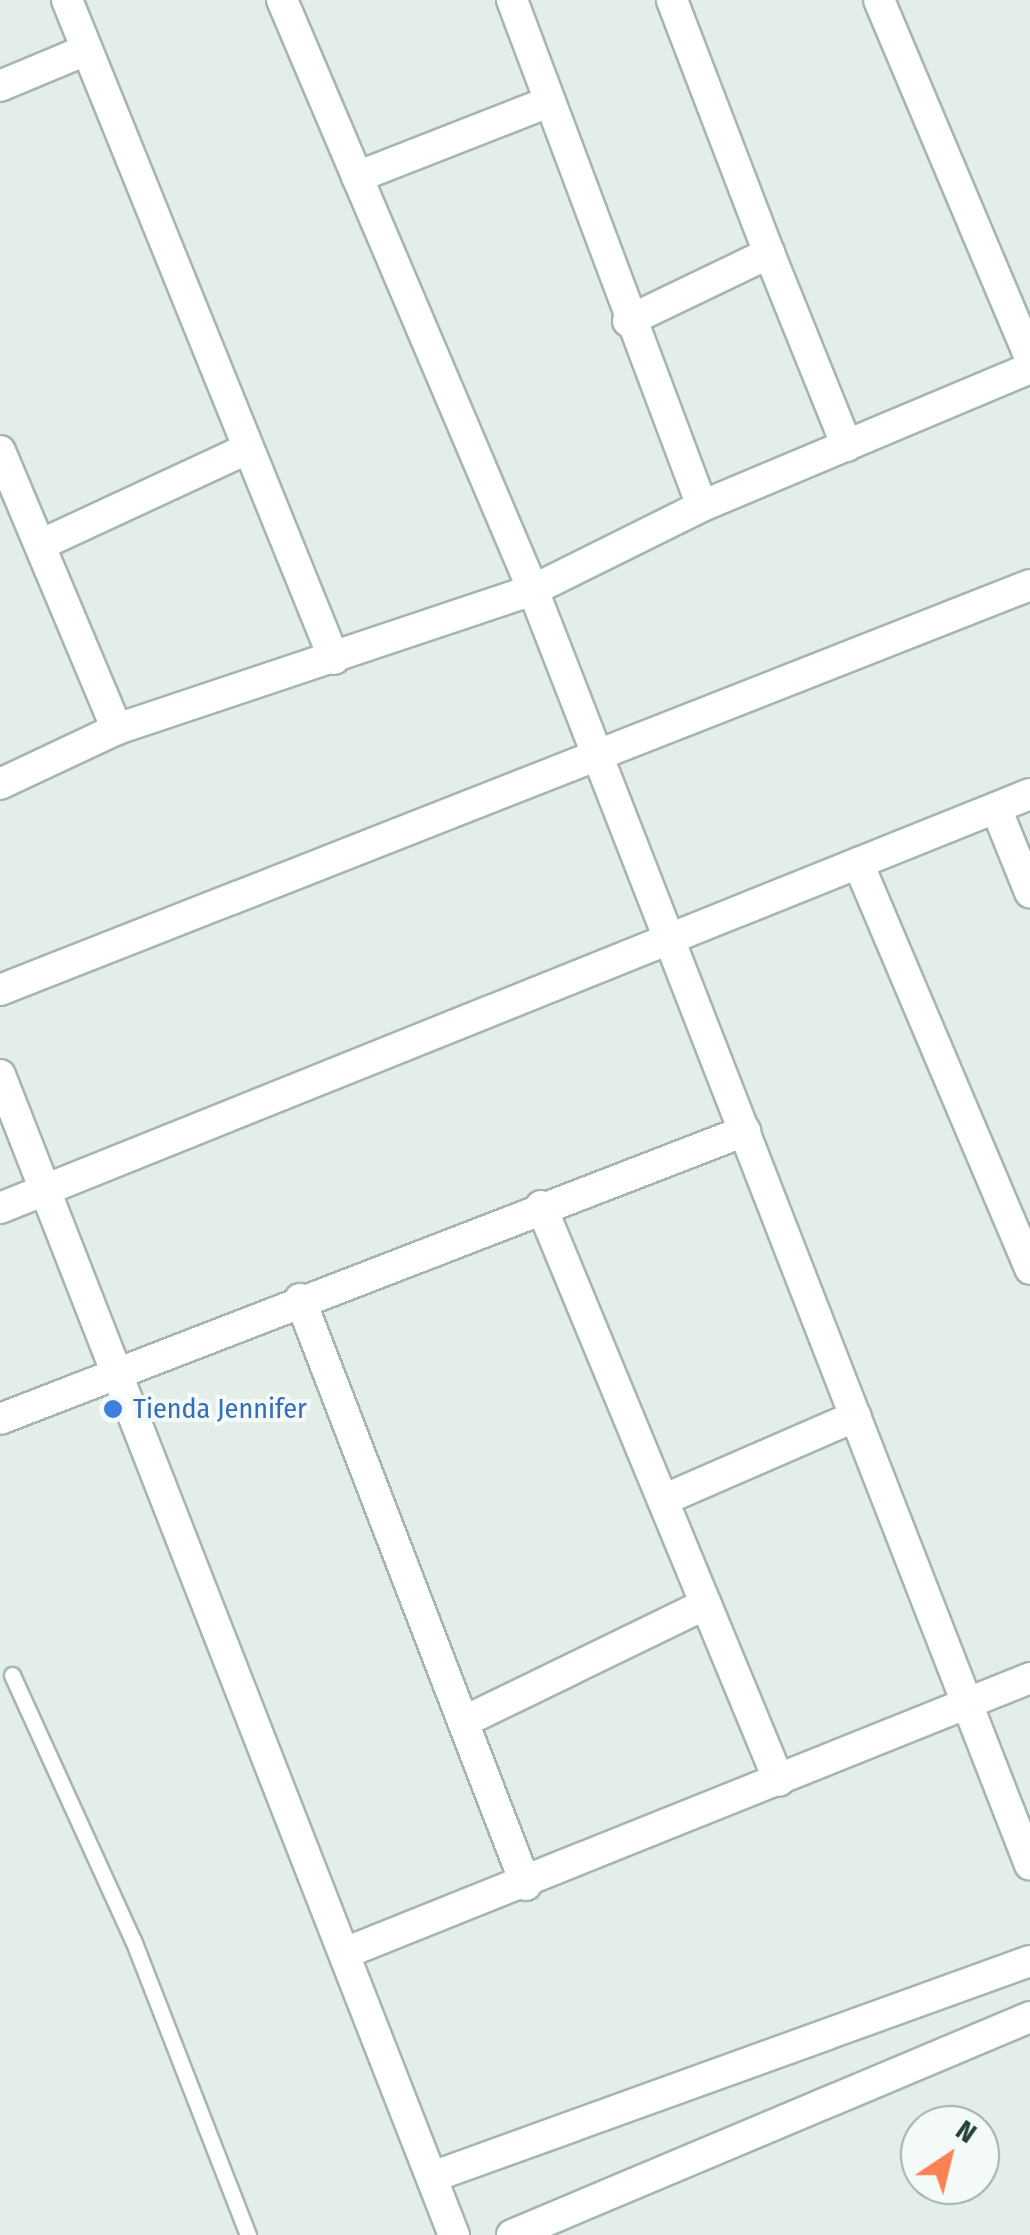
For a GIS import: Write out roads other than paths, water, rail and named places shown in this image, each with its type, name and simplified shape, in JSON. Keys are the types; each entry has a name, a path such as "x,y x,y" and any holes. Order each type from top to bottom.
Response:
{"street":[{"path":"66,0 334,659"},
{"path":"282,0 532,590 1030,1865"},
{"path":"512,0 628,321 702,506"},
{"path":"672,0 847,446"},
{"path":"879,0 1030,358"},
{"path":"0,86 86,50"},
{"path":"358,177 548,102"},
{"path":"628,321 769,253"},
{"path":"0,784 117,728 532,590 702,506 1030,368"},
{"path":"40,546 247,449"},
{"path":"0,451 117,728"},
{"path":"0,990 594,753 1030,585"},
{"path":"0,1208 1030,794"},
{"path":"996,808 1030,892"},
{"path":"858,863 1030,1269"},
{"path":"0,1075 454,2235"},
{"path":"0,1419 300,1299 745,1131"},
{"path":"541,1206 779,1781"},
{"path":"300,1299 526,1885"},
{"path":"663,1500 856,1416"},
{"path":"464,1722 706,1604"},
{"path":"345,1952 526,1885 1030,1678"},
{"path":"432,2178 1030,1961"},
{"path":"512,2235 1030,2018"}],"lane":[{"path":"12,1675 133,1940 248,2235"}],"place":[{"name":"Tienda Jennifer","path":"113,1409"}]}
